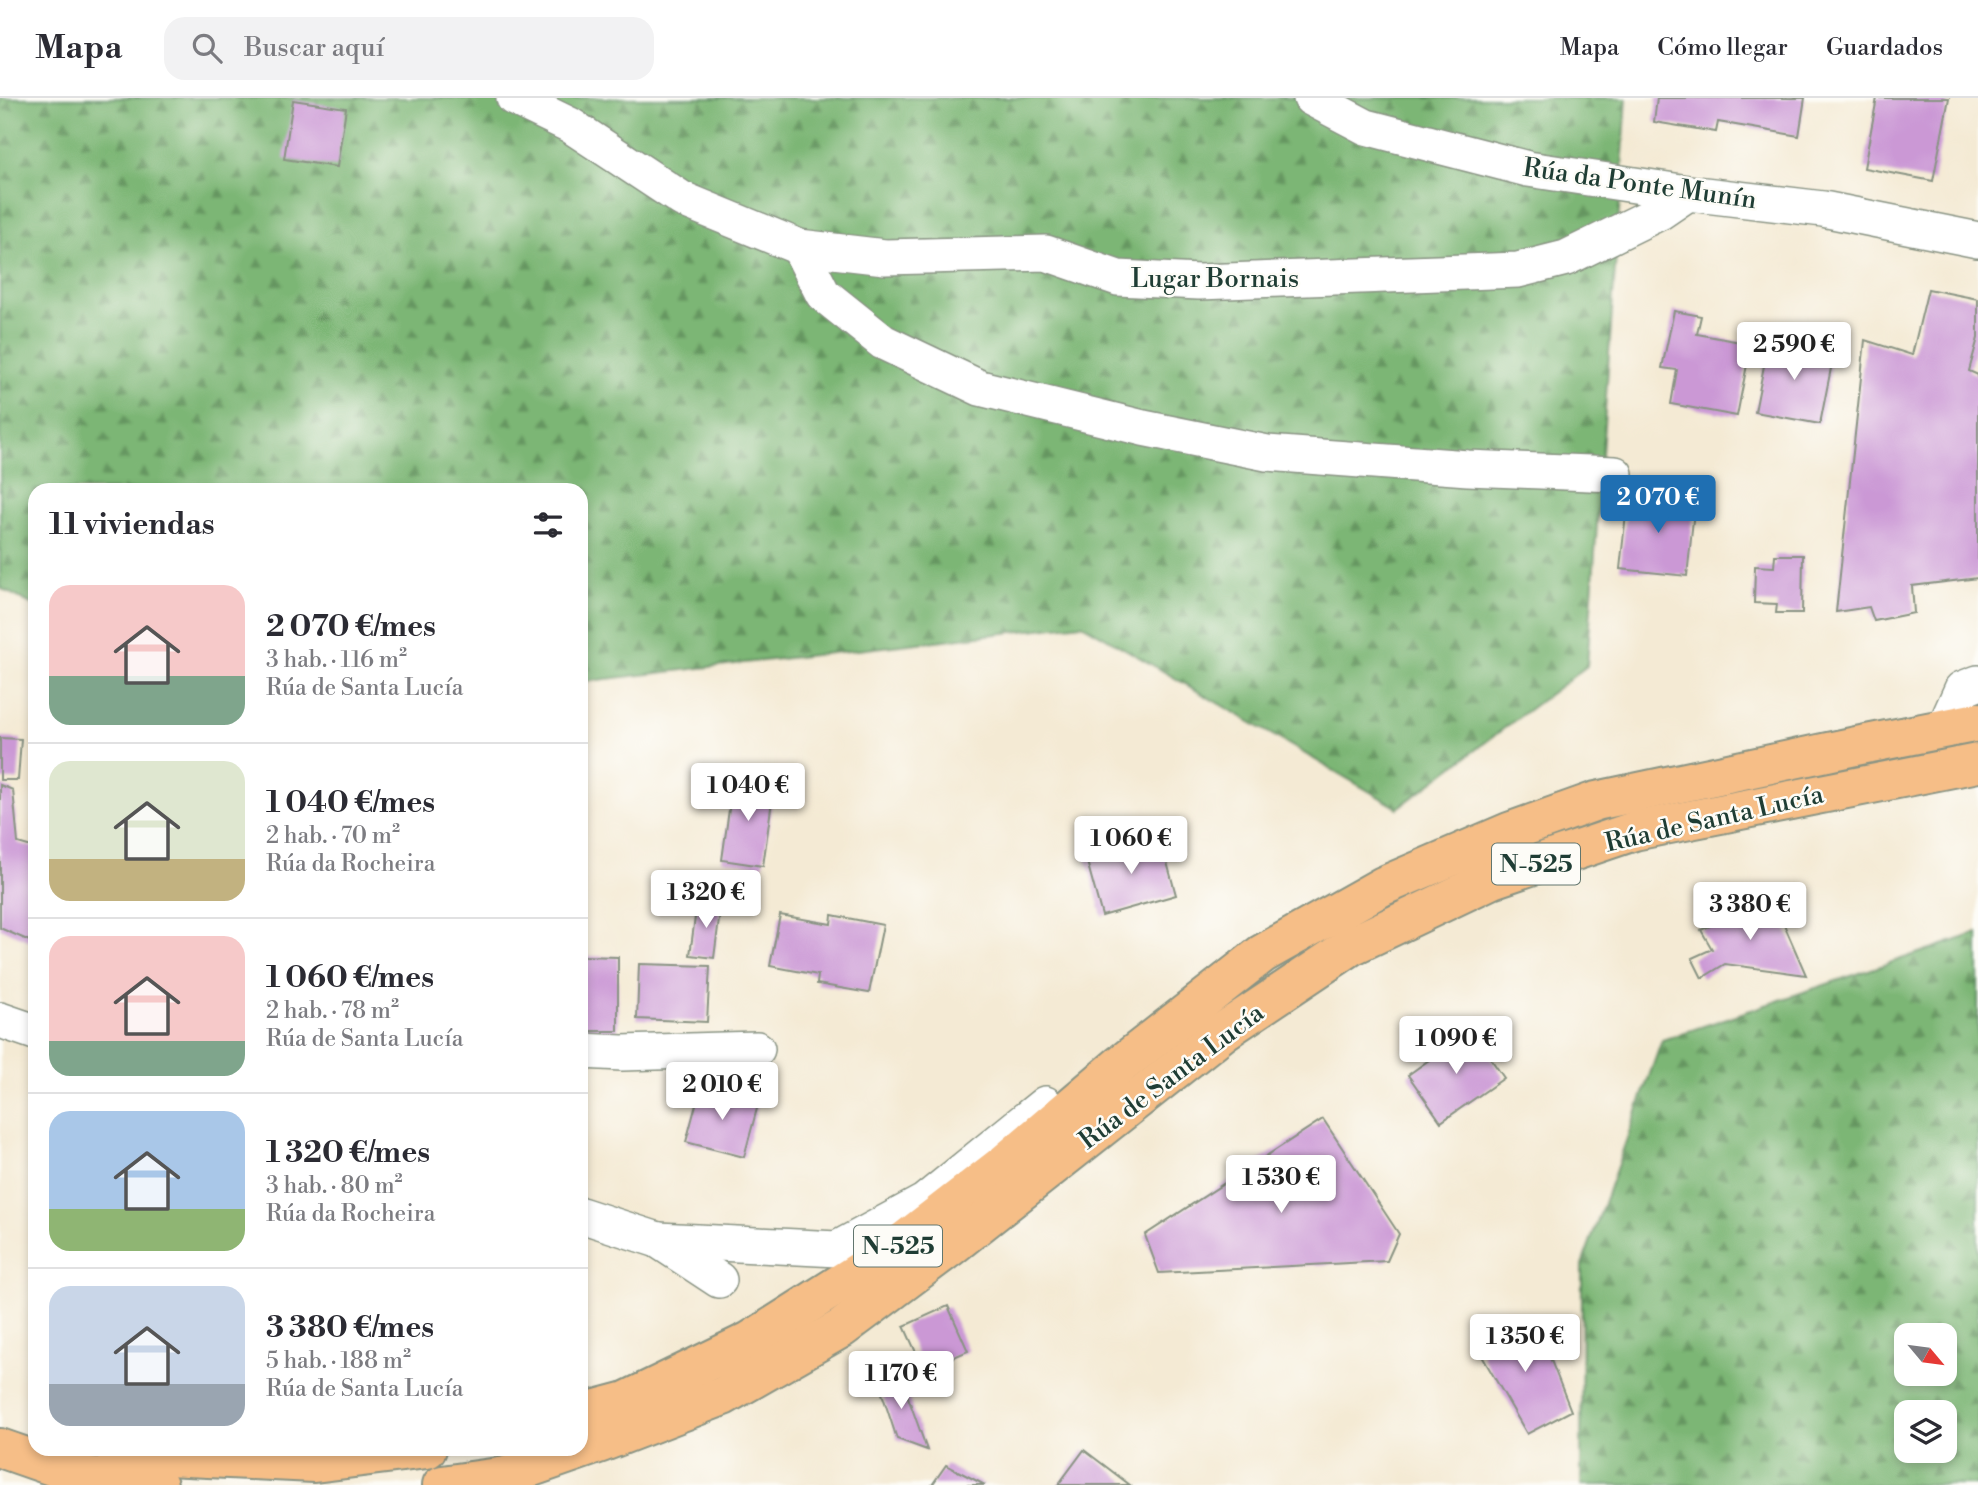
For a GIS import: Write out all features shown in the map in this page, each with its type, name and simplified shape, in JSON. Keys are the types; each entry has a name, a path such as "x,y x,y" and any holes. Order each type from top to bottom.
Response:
{"highway":[{"name":"Rúa de Santa Lucía","path":"588,1411 626,1401 750,1341 890,1252 1005,1163 1120,1065 1262,954 1383,886 1509,832 1596,801 1961,725"},
{"name":"Rúa de Santa Lucía","path":"588,1448 723,1396 842,1328 949,1248 1224,1031 1351,946 1492,879 1634,831 1963,766"},
{"path":"0,1422 28,1431"},
{"path":"0,1448 75,1474 158,1485"},
{"path":"170,1456 314,1462 366,1456"},
{"name":"Rúa de Santa Lucía","path":"442,1485 506,1476 564,1456"}],"street":[{"name":"Lugar Bornais","path":"514,98 569,125 682,199 799,247 885,257 1046,253 1118,278 1199,282 1518,270 1566,258 1660,212 1688,193"},
{"name":"Rúa da Ponte Munín","path":"1311,98 1366,127 1528,169 1688,193 1823,209 1978,240"},
{"path":"799,247 823,294 883,342 980,388 1143,428 1267,453 1468,468 1615,474"},
{"path":"1961,725 1962,689 1978,683"},
{"path":"0,1020 28,1030"},
{"path":"658,1240 837,1249 924,1202 1121,1040 1178,1020"},
{"path":"588,1051 622,1053 757,1049"},
{"path":"588,1216 658,1240 719,1280"}],"green space":[{"path":"0,98 1627,98 1587,666 1398,808 1082,624 588,681 588,483 28,483 28,602 0,588"},
{"path":"1978,933 1978,1485 1581,1485 1582,1265 1662,1040"}],"building":[{"path":"1657,98 1805,98 1799,136 1718,122 1716,132 1654,122"},
{"path":"1877,98 1949,98 1933,181 1864,168"},
{"path":"293,100 346,108 337,167 284,159"},
{"path":"1928,289 1978,299 1978,338 1969,371 1978,375 1978,578 1912,586 1914,613 1874,621 1869,607 1836,612 1865,340 1912,355"},
{"path":"1674,311 1701,316 1697,334 1751,344 1737,416 1671,404 1677,370 1662,368"},
{"path":"1769,340 1834,353 1820,424 1755,412"},
{"path":"1628,495 1695,501 1687,576 1620,569"},
{"path":"1775,555 1803,555 1802,613 1776,613 1777,604 1754,603 1755,566 1774,567"},
{"path":"0,738 21,739 18,780 0,780"},
{"path":"733,781 774,786 763,866 722,860"},
{"path":"0,785 13,790 18,843 28,846 28,940 0,928"},
{"path":"1160,837 1176,895 1102,916 1086,858"},
{"path":"1772,897 1806,975 1725,964 1702,978 1692,958 1712,949 1701,930"},
{"path":"697,902 721,904 714,958 690,955"},
{"path":"780,915 831,924 832,915 883,925 869,993 817,984 818,975 770,966"},
{"path":"588,956 618,957 618,1031 588,1031"},
{"path":"639,964 710,966 707,1022 637,1019"},
{"path":"1471,1030 1504,1078 1441,1122 1408,1075"},
{"path":"701,1086 759,1101 744,1157 686,1142"},
{"path":"1323,1119 1399,1234 1387,1261 1159,1273 1145,1235"},
{"path":"948,1306 968,1351 924,1370 904,1326"},
{"path":"1535,1320 1571,1411 1527,1434 1482,1356 1483,1331"},
{"path":"899,1372 927,1450 897,1439 878,1381"},
{"path":"1084,1450 1130,1485 1058,1485"},
{"path":"946,1465 985,1485 932,1485"}]}
